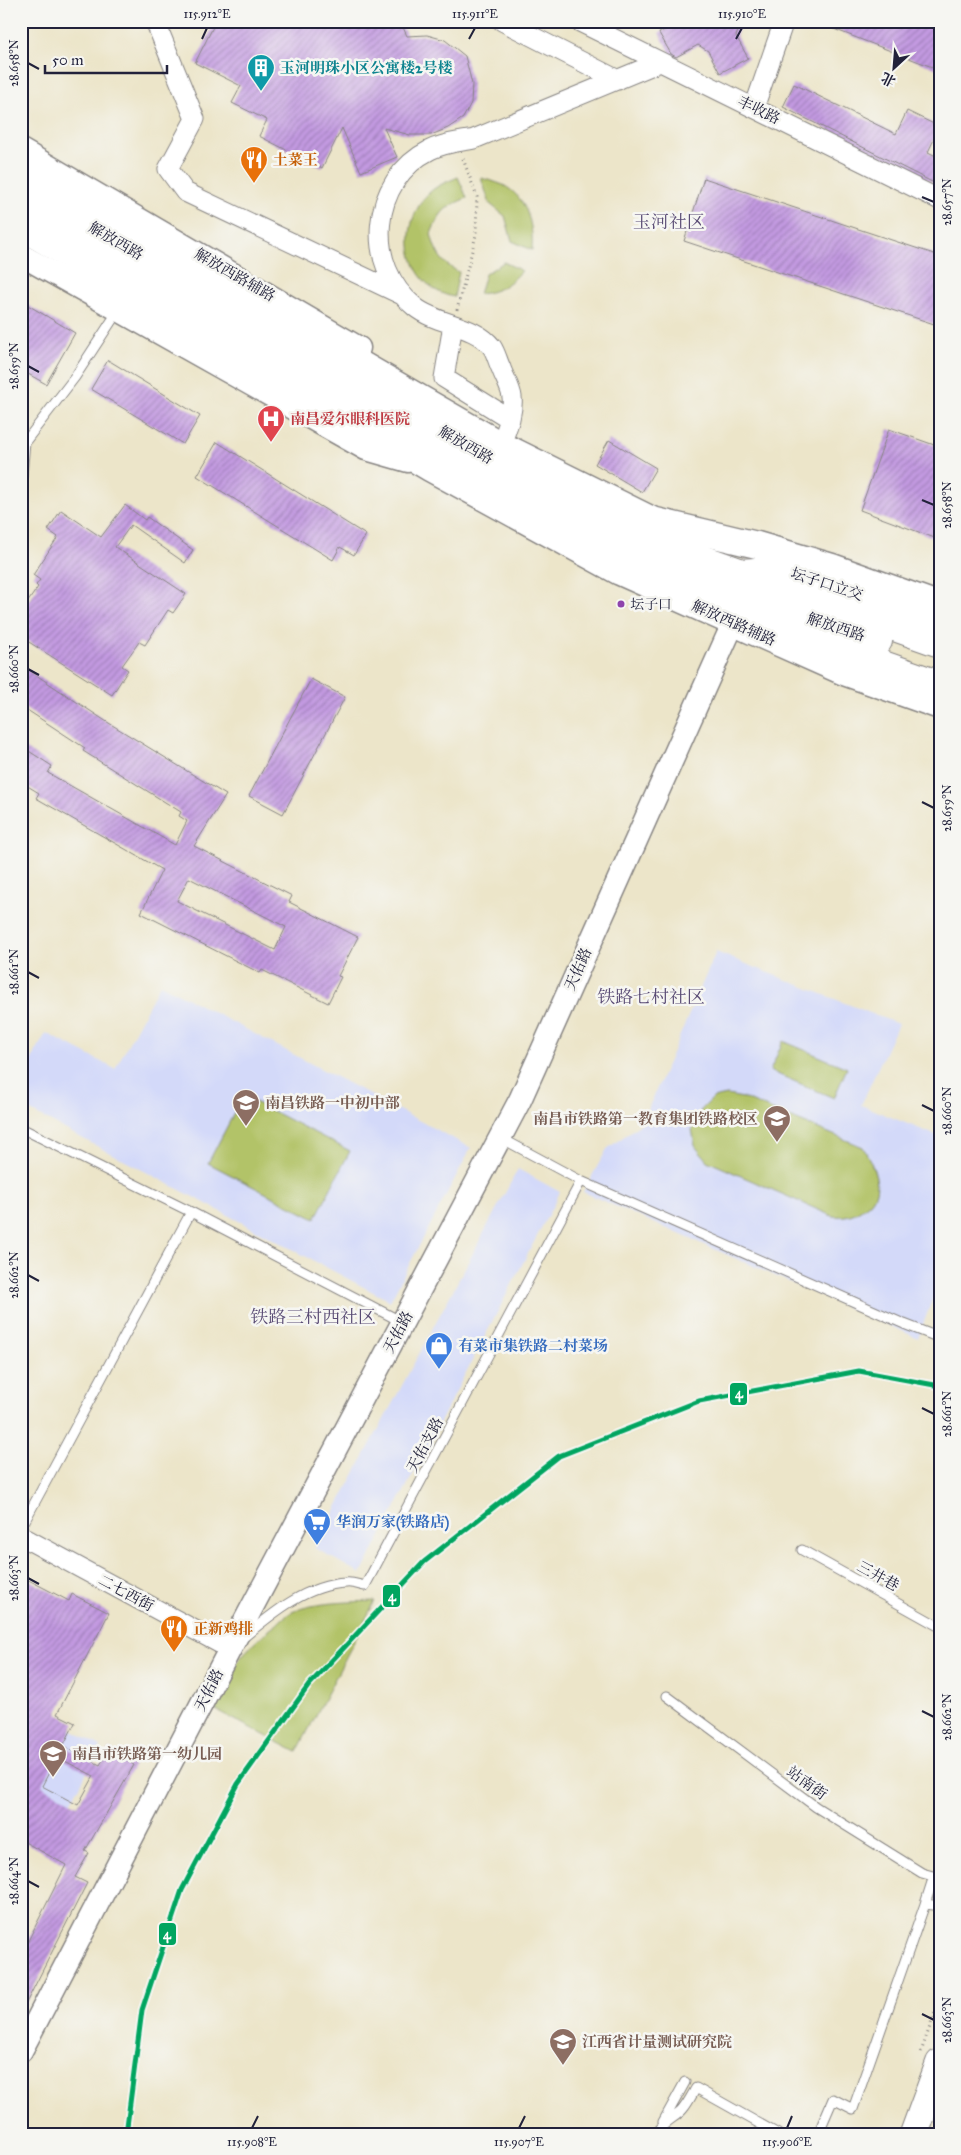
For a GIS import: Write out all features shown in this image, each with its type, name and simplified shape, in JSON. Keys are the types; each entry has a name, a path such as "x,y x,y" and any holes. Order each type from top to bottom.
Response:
{"main road":[{"name":"解放西路辅路","path":"21,168 440,410 512,450 652,520 757,545 832,566 940,606"},
{"name":"解放西路","path":"21,185 492,461 555,506"},
{"name":"解放西路","path":"21,209 397,430 555,506 593,527 625,559 686,581 742,585 940,643"},
{"name":"解放西路辅路","path":"21,227 430,468 620,572 844,672 940,706"},
{"path":"512,450 555,506"},
{"path":"504,508 555,506"},
{"path":"620,572 593,527 652,520"},
{"name":"坛子口立交","path":"742,585 787,570 940,622"},
{"name":"解放西路","path":"742,585 940,662"},
{"path":"742,585 803,637 940,685"},
{"path":"914,2134 940,2063"}],"street":[{"path":"155,21 195,119 168,169 185,192 403,296"},
{"path":"502,21 618,80"},
{"name":"丰收路","path":"578,21 940,200"},
{"path":"754,108 784,21"},
{"path":"512,450 510,419 512,397 492,347 474,333 435,319 415,307 403,296 390,277 383,259 379,234 381,213 387,195 408,166 428,150 445,144 474,139 660,62"},
{"name":"解放西路辅路","path":"21,150 402,373 440,410"},
{"name":"解放西路辅路","path":"21,255 366,449 430,468"},
{"path":"453,325 444,378 510,419"},
{"name":"天佑路","path":"21,2051 230,1649 520,1100 733,623 742,585"},
{"name":"二七西街","path":"21,1536 230,1649"}],"lane":[{"path":"21,487 25,442 75,377 118,311"},
{"path":"21,1128 191,1212 403,1322"},
{"path":"500,1137 581,1181 904,1324 940,1338"},
{"name":"天佑支路","path":"230,1649 269,1616 296,1598 325,1587 347,1582 366,1586 581,1181"},
{"path":"21,1528 191,1212"},
{"name":"三井巷","path":"802,1550 940,1627"},
{"name":"站南街","path":"667,1696 816,1807 922,1873 937,1877"},
{"path":"818,2134 832,2098 853,2108 925,1904 937,1877"},
{"path":"925,1904 940,1906"},
{"path":"658,2130 685,2082"},
{"path":"658,2130 682,2110 696,2088 778,2134"}],"path":[{"path":"453,325 476,235 477,197 457,142"}],"shaded area":[{"name":"南昌市铁路第一教育集团铁路校区","path":"716,952 898,1024 861,1105 940,1137 940,1279 918,1338 583,1192 607,1149 642,1123"},
{"name":"南昌铁路一中初中部","path":"160,984 471,1148 390,1301 21,1106 21,1079 46,1033 115,1069"},
{"name":"有菜市集铁路二村菜场","path":"518,1169 560,1192 361,1574 315,1548"},
{"name":"南昌市铁路第一幼儿园","path":"21,1704 101,1746 57,1829 21,1810"}],"green space":[{"path":"458,177 467,198 453,204 444,211 437,220 431,234 440,257 459,272 454,297 438,291 426,282 417,270 412,256 410,240 412,224 417,209 426,196 437,187"},
{"path":"481,178 503,185 518,197 530,222 532,250 512,241 505,216 490,204"},
{"path":"504,262 522,271 503,287 492,292 479,294 485,274"},
{"path":"783,1041 847,1068 834,1098 770,1071"},
{"path":"727,1095 743,1098 863,1147 874,1171 877,1188 875,1196 870,1203 851,1215 832,1216 707,1161 695,1146 692,1129 701,1110 713,1098"},
{"path":"243,1096 350,1151 315,1219 208,1163"},
{"path":"375,1601 297,1752 214,1709 217,1696 229,1672 257,1641 292,1612 321,1604"}],"building":[{"path":"216,21 400,21 407,36 427,35 445,40 465,56 472,84 471,103 463,118 448,128 431,135 410,135 384,128 397,157 361,172 342,128 322,168 259,136 267,120 232,103 241,86 195,63"},
{"path":"680,21 742,21 736,36 748,58 720,73 708,51 698,45 676,57 671,54 659,33"},
{"path":"813,21 915,21 940,31 940,70"},
{"path":"794,84 896,134 907,111 940,127 928,152 940,158 940,186 783,107"},
{"path":"704,178 940,256 940,326 684,241"},
{"path":"21,301 75,333 46,384 21,370"},
{"path":"108,360 200,416 183,444 91,389"},
{"path":"889,429 940,447 940,540 860,510"},
{"path":"609,440 656,468 642,492 595,464"},
{"path":"217,442 366,535 354,555 340,547 333,560 197,476"},
{"path":"125,505 145,520 147,517 193,550 185,563 131,525 115,547 186,594 173,613 168,610 145,645 139,642 122,666 128,670 112,695 21,637 21,612 38,587 36,585 40,580 33,575 58,537 48,530 61,510 101,537"},
{"path":"21,665 104,720 226,795 194,846 292,896 289,902 358,937 338,976 341,977 328,1003 262,970 260,973 141,913 162,870 36,798 39,793 21,782 21,746 52,766 48,773 175,845 187,821 179,816 181,812 83,751 85,748 21,706","holes":["189,878 286,927 275,950 177,901"]},
{"path":"311,679 345,697 283,814 249,796"},
{"path":"21,1576 69,1601 72,1594 109,1613 57,1714 75,1723 63,1746 100,1765 109,1749 134,1765 85,1851 89,1853 75,1877 87,1883 21,2013 21,1955 66,1865 21,1840","holes":["57,1757 94,1776 78,1805 42,1786"]}],"transit line":[{"name":"4","path":"126,2134 142,2010 182,1890 238,1784 309,1685 424,1562 559,1456 699,1401 859,1371 940,1386"}],"place":[{"name":"玉河明珠小区公寓楼2号楼","path":"261,92"},
{"name":"土菜王","path":"254,184"},
{"name":"南昌爱尔眼科医院","path":"271,443"},
{"name":"坛子口","path":"621,604"},
{"name":"南昌铁路一中初中部","path":"246,1127"},
{"name":"南昌市铁路第一教育集团铁路校区","path":"777,1143"},
{"name":"有菜市集铁路二村菜场","path":"439,1370"},
{"name":"华润万家(铁路店)","path":"317,1546"},
{"name":"正新鸡排","path":"174,1653"},
{"name":"南昌市铁路第一幼儿园","path":"53,1778"},
{"name":"江西省计量测试研究院","path":"563,2066"}],"district":[{"name":"玉河社区","path":"669,222"},
{"name":"铁路七村社区","path":"651,997"},
{"name":"铁路三村西社区","path":"313,1317"}]}
